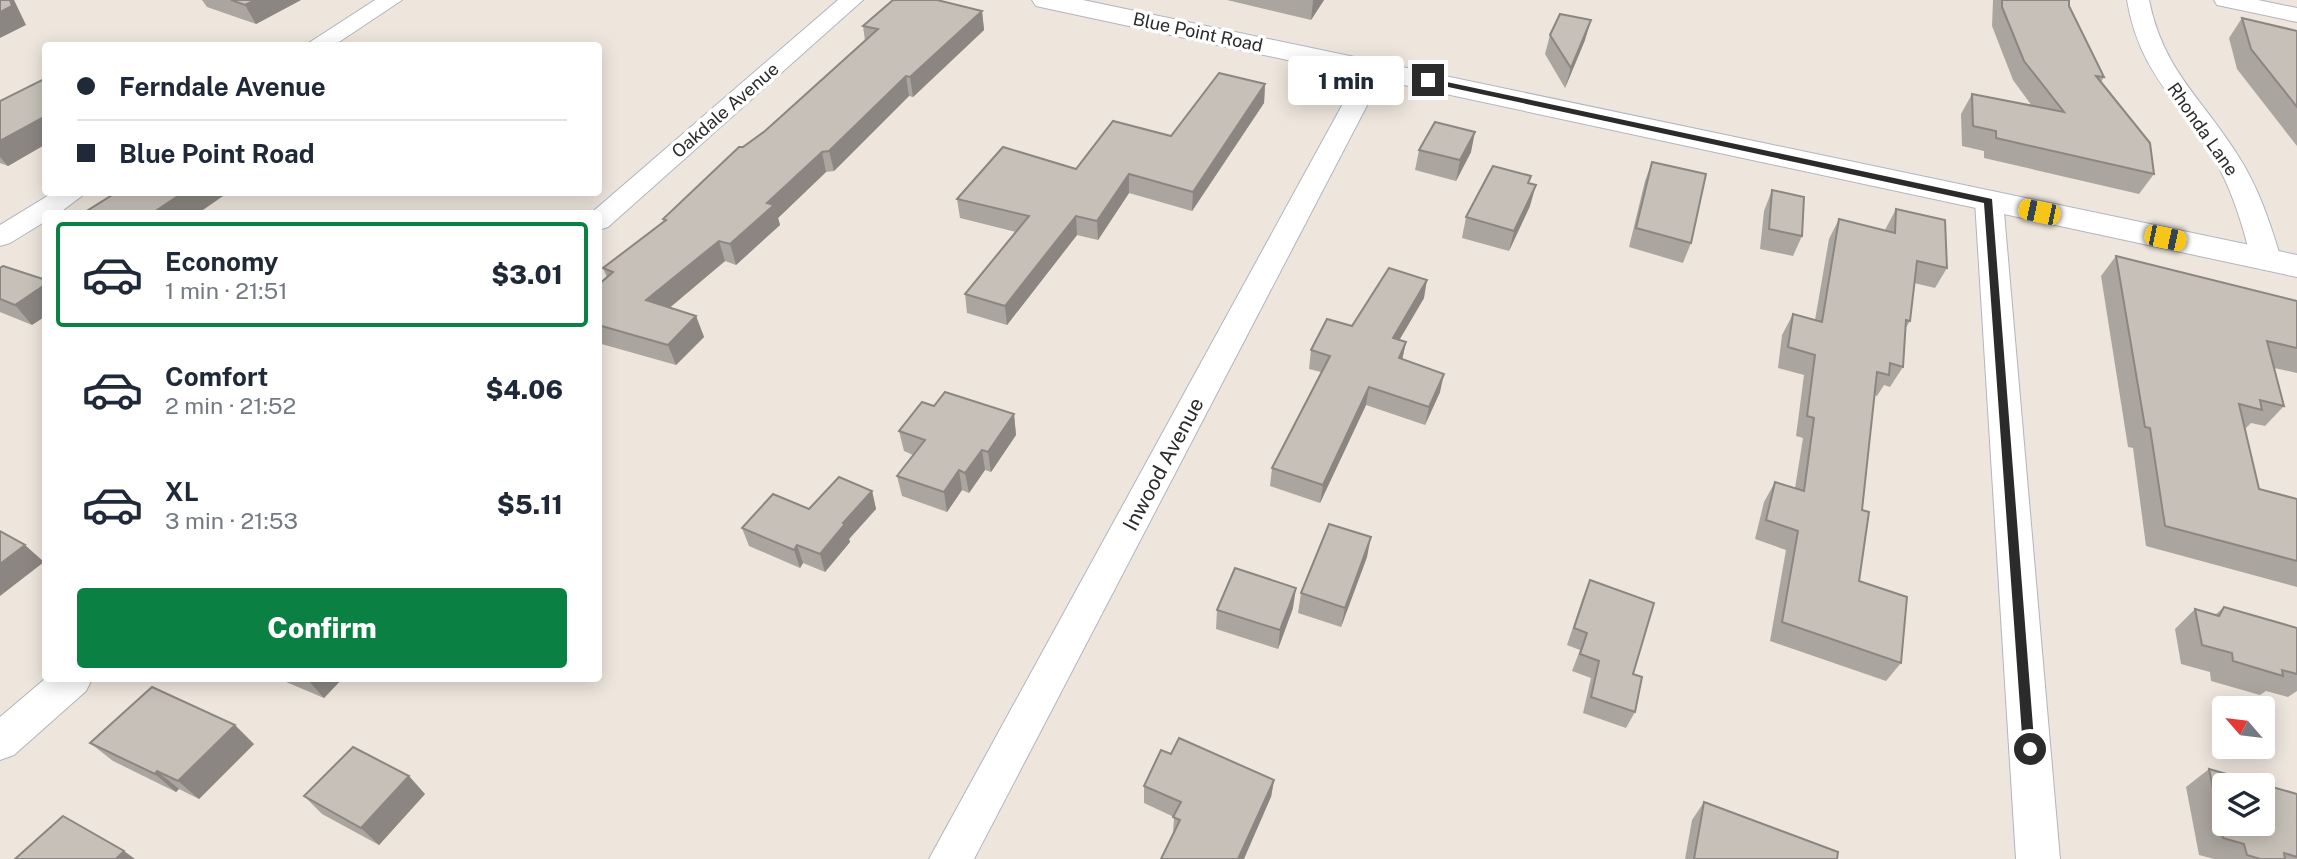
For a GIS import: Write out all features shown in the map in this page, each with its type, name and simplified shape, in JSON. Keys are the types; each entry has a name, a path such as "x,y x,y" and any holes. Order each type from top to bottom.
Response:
{"street":[{"path":"323,42 391,0"},
{"name":"Oakdale Avenue","path":"602,218 852,0"},
{"name":"Blue Point Road","path":"1045,0 2297,266"},
{"name":"Rhonda Lane","path":"2138,0 2152,53 2180,98 2223,151 2248,198 2266,259"},
{"path":"2225,0 2297,15"},
{"name":"Inwood Avenue","path":"951,859 1374,69"},
{"path":"44,210 67,196"},
{"path":"1989,201 2038,859"},
{"path":"0,237 42,211"},
{"path":"0,742 69,682"}],"building":[{"path":"0,0 10,0 12,6 0,12"},
{"path":"231,0 255,0 245,5"},
{"path":"893,0 937,0 982,11 910,77 906,76 829,151 822,152 767,203 774,205 730,244 719,241 646,300 696,316 668,345 602,326 602,282 613,272 603,268 666,220 663,219 739,147 765,131 878,29 863,26"},
{"path":"2002,0 2069,0 2069,6 2104,77 2096,76 2150,143 2154,174 1996,138 1996,131 1973,126 1972,94 2064,112 2024,61 2002,7"},
{"path":"1560,14 1591,20 1571,68 1550,35"},
{"path":"2242,18 2297,31 2297,107 2251,49"},
{"path":"1219,73 1265,84 1193,192 1129,174 1097,221 1076,216 1005,306 965,294 1029,216 957,199 1003,147 1076,169 1113,121 1171,136"},
{"path":"42,80 42,118 0,141 0,101"},
{"path":"1435,122 1475,132 1460,160 1419,150"},
{"path":"1652,162 1706,174 1691,243 1636,228"},
{"path":"1493,166 1531,176 1528,183 1536,185 1514,231 1466,217"},
{"path":"1772,190 1804,197 1802,236 1769,229"},
{"path":"111,196 178,196 157,210 88,210"},
{"path":"1896,209 1945,220 1947,268 1917,261 1910,321 1906,320 1903,367 1890,363 1889,375 1877,372 1862,510 1869,512 1859,581 1907,597 1901,663 1782,622 1798,531 1766,520 1775,482 1804,491 1814,418 1807,416 1815,355 1788,347 1793,314 1822,322 1839,219 1895,233"},
{"path":"2116,256 2297,301 2297,348 2267,341 2284,406 2260,400 2262,410 2239,404 2259,489 2297,499 2297,561 2165,526 2150,428 2145,427"},
{"path":"3,266 42,279 42,287 15,305 0,299 0,268"},
{"path":"1389,268 1427,280 1393,338 1406,342 1399,358 1444,374 1429,407 1369,387 1323,485 1272,468 1330,356 1311,350 1327,319 1352,326"},
{"path":"945,392 1014,414 988,452 982,450 965,473 959,470 944,492 897,476 925,440 899,431 922,402 934,406"},
{"path":"839,477 872,491 820,554 797,545 794,550 742,528 773,494 809,509"},
{"path":"1329,524 1371,537 1345,608 1301,593"},
{"path":"0,531 25,545 0,564"},
{"path":"1235,568 1296,588 1280,630 1217,610"},
{"path":"1590,580 1654,603 1633,674 1642,677 1635,712 1591,697 1599,661 1580,654 1587,633 1574,628"},
{"path":"2224,607 2297,628 2297,674 2282,670 2283,676 2233,661 2232,653 2202,645 2195,609 2219,616"},
{"path":"152,687 235,725 178,781 157,771 155,774 90,743"},
{"path":"1179,738 1274,780 1238,859 1161,859 1180,820 1173,817 1181,802 1144,786 1161,750 1171,754"},
{"path":"353,747 409,776 361,828 304,796"},
{"path":"2209,769 2223,773 2212,773 2212,784"},
{"path":"2275,788 2297,794 2297,857 2284,853 2285,859 2260,859 2247,855 2244,844 2223,836 2275,836"},
{"path":"1704,802 1838,852 1837,859 1694,859"},
{"path":"63,816 124,851 116,859 15,859"}],"route":[{"path":"1428,80 1989,201 2030,749"}]}
